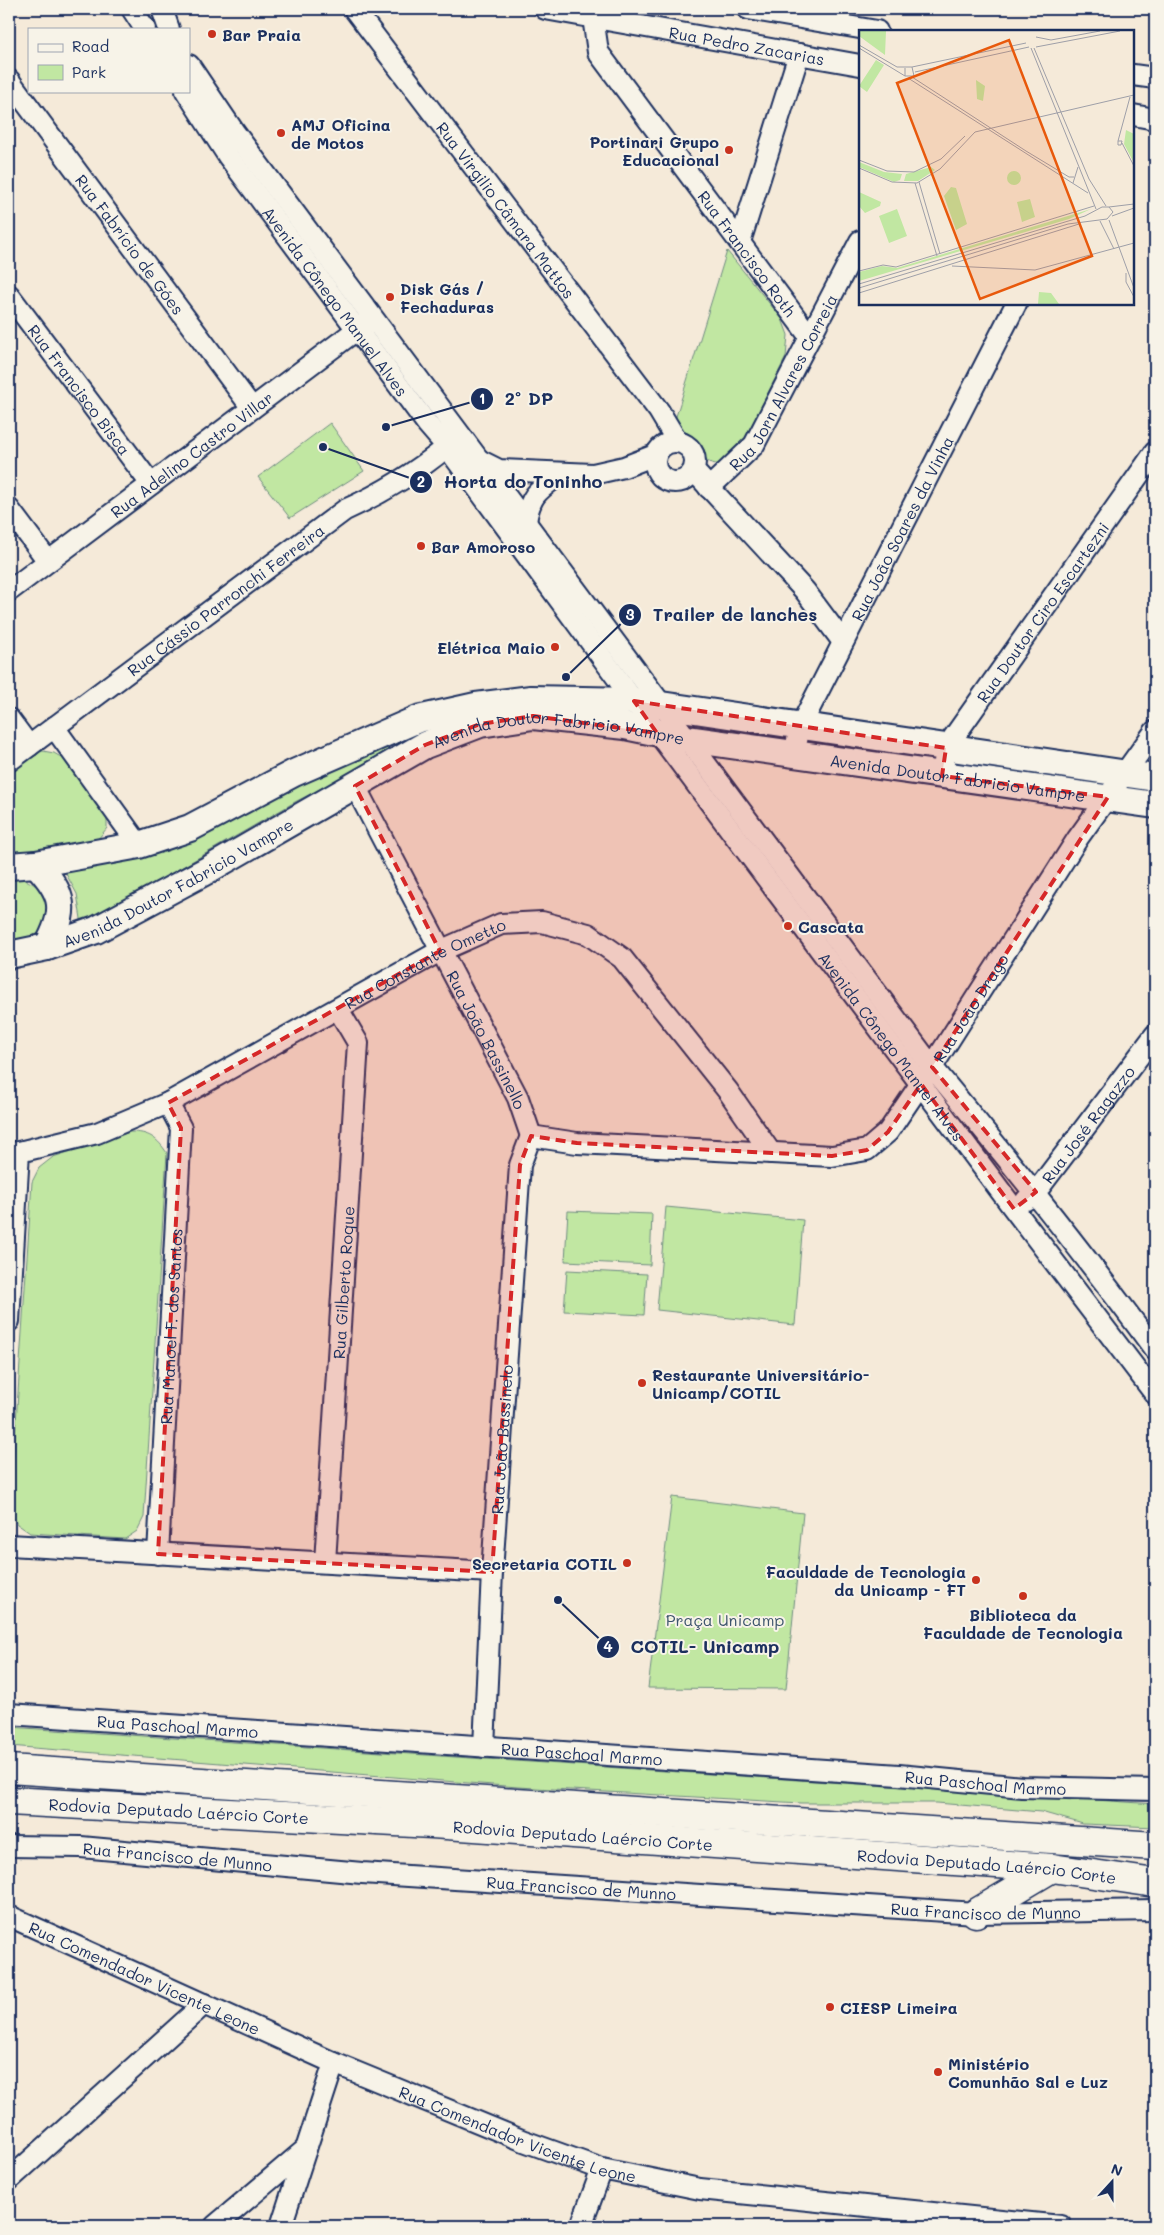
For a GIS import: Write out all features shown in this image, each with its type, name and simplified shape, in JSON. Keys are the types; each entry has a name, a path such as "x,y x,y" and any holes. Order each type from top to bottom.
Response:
{"highway":[{"name":"Rodovia Deputado Laércio Corte","path":"9,1769 1155,1846"},
{"name":"Rodovia Deputado Laércio Corte","path":"9,1801 432,1824 1052,1868 1155,1883"},
{"path":"976,1913 1052,1868"}],"main road":[{"name":"Avenida Doutor Fabricio Vampre","path":"9,866 36,864 139,845 190,828 294,773 418,719 476,706 531,699 634,701 1155,778"},
{"name":"Avenida Doutor Fabricio Vampre","path":"9,955 47,947 96,930 206,871 425,745 480,724 534,716 625,726 688,739 1155,805"},
{"path":"36,864 53,881 61,903 59,927 47,947"}],"street":[{"path":"132,9 144,28"},
{"path":"162,9 169,28"},
{"name":"Rua Virgilio Câmara Mattos","path":"354,9 659,411 663,452"},
{"name":"Rua Pedro Zacarias","path":"546,9 859,65"},
{"path":"748,9 871,30"},
{"name":"Rua Francisco Roth","path":"594,17 598,52 810,337"},
{"path":"740,242 799,54"},
{"name":"Avenida Cônego Manuel Alves","path":"190,67 235,133 932,1068 1036,1192 1153,1342"},
{"path":"1134,75 1155,78"},
{"name":"Rua Fabrício de Góes","path":"9,80 252,408"},
{"name":"Avenida Cônego Manuel Alves","path":"187,92 228,156 357,330 447,447 657,733 1132,1366 1155,1394"},
{"path":"1134,114 1155,119"},
{"name":"Rua Jorn Alvares Correia","path":"710,488 754,445 859,243"},
{"name":"Rua Francisco Bisca","path":"9,295 151,484"},
{"name":"Rua João Soares da Vinha","path":"794,754 800,727 1015,305"},
{"name":"Rua Adelino Castro Villar","path":"9,591 373,318"},
{"path":"479,460 499,470 593,474 624,467 663,452 689,446 696,457 690,475 675,482 663,479 663,452"},
{"name":"Rua Cássio Parronchi Ferreira","path":"9,761 345,510 385,491 415,473 447,447"},
{"name":"Rua Doutor Ciro Escartezni","path":"942,776 946,748 1155,452"},
{"path":"526,522 528,504 536,492 560,474"},
{"path":"690,475 710,488 805,591 843,642"},
{"path":"9,508 48,561"},
{"path":"9,719 29,746"},
{"path":"54,727 139,845"},
{"name":"Rua João Drago","path":"531,1136 577,1143 832,1156 867,1150 888,1132 932,1068 1078,838 1155,731"},
{"name":"Rua João Bassinello","path":"355,786 518,1098 531,1136"},
{"name":"Rua Constante Ometto","path":"14,1153 97,1133 168,1103 440,951 501,924 542,922 588,934 622,958 728,1092 771,1153"},
{"name":"Rua Gilberto Roque","path":"326,1562 358,1043 338,1009"},
{"name":"Rua José Ragazzo","path":"1014,1209 1036,1192 1155,1034"},
{"name":"Rua Manoel F. dos Santos","path":"158,1554 181,1128 168,1103"},
{"name":"Rua João Bassinelo","path":"484,1747 492,1572 520,1164 531,1136"},
{"path":"9,1321 14,1153"},
{"path":"1132,1366 1153,1342"},
{"path":"9,1545 492,1572"},
{"name":"Rua Paschoal Marmo","path":"9,1714 899,1775 1022,1787 1155,1790"},
{"name":"Rua Francisco de Munno","path":"9,1846 81,1848 362,1873 976,1913 1155,1910"},
{"name":"Rua Comendador Vicente Leone","path":"13,1924 204,2004 334,2063 524,2142 602,2168 700,2189 1061,2226"},
{"path":"9,2180 204,2004"},
{"path":"281,2226 334,2063"},
{"path":"216,2226 306,2149"},
{"path":"581,2226 602,2168"}],"highlighted area":[{"path":"634,701 946,748 942,776 1108,797 932,1067 1036,1192 1014,1209 921,1084 888,1132 867,1150 832,1156 577,1143 531,1136 520,1165 492,1572 158,1554 181,1128 168,1103 440,951 355,786 425,745 480,724 533,716 657,733"}],"green space":[{"path":"727,251 782,319 788,335 786,357 732,464 721,465 711,463 697,454 674,423"},
{"path":"330,423 364,471 290,518 258,477"},
{"path":"384,740 389,753 295,802 82,925 77,894 65,872 140,855"},
{"path":"43,751 54,753 64,759 107,814 107,828 98,839 9,859 9,774 32,753"},
{"path":"23,879 41,889 46,895 48,901 47,916 38,934 9,943 9,880"},
{"path":"130,1132 142,1133 152,1137 160,1143 167,1153 144,1517 137,1531 125,1539 30,1533 17,1524 10,1513 32,1182 39,1168 53,1157"},
{"path":"666,1207 803,1220 795,1325 657,1310"},
{"path":"568,1211 652,1214 650,1265 565,1261"},
{"path":"567,1270 647,1274 644,1315 564,1311"},
{"name":"Praça Unicamp","path":"672,1497 803,1513 786,1689 648,1688"},
{"path":"9,1727 1155,1804 1155,1827 1083,1824 1041,1812 937,1803 801,1803 518,1787 9,1746"}],"place":[{"name":"Bar Praia","path":"212,34"},
{"name":"AMJ Oficina de Motos","path":"281,133"},
{"name":"Portinari Grupo Educacional","path":"729,150"},
{"name":"Disk Gás / Fechaduras","path":"390,297"},
{"name":"2º DP","path":"386,427"},
{"name":"Horta do Toninho","path":"323,447"},
{"name":"Bar Amoroso","path":"421,546"},
{"name":"Elétrica Maio","path":"555,647"},
{"name":"Trailer de lanches","path":"566,677"},
{"name":"Cascata","path":"788,926"},
{"name":"Restaurante Universitário- Unicamp/COTIL","path":"642,1383"},
{"name":"Secretaria COTIL","path":"627,1563"},
{"name":"Faculdade de Tecnologia da Unicamp - FT","path":"976,1580"},
{"name":"Biblioteca da Faculdade de Tecnologia","path":"1023,1596"},
{"name":"COTIL- Unicamp","path":"558,1600"},
{"name":"CIESP Limeira","path":"830,2007"},
{"name":"Ministério Comunhão Sal e Luz","path":"938,2072"}]}
